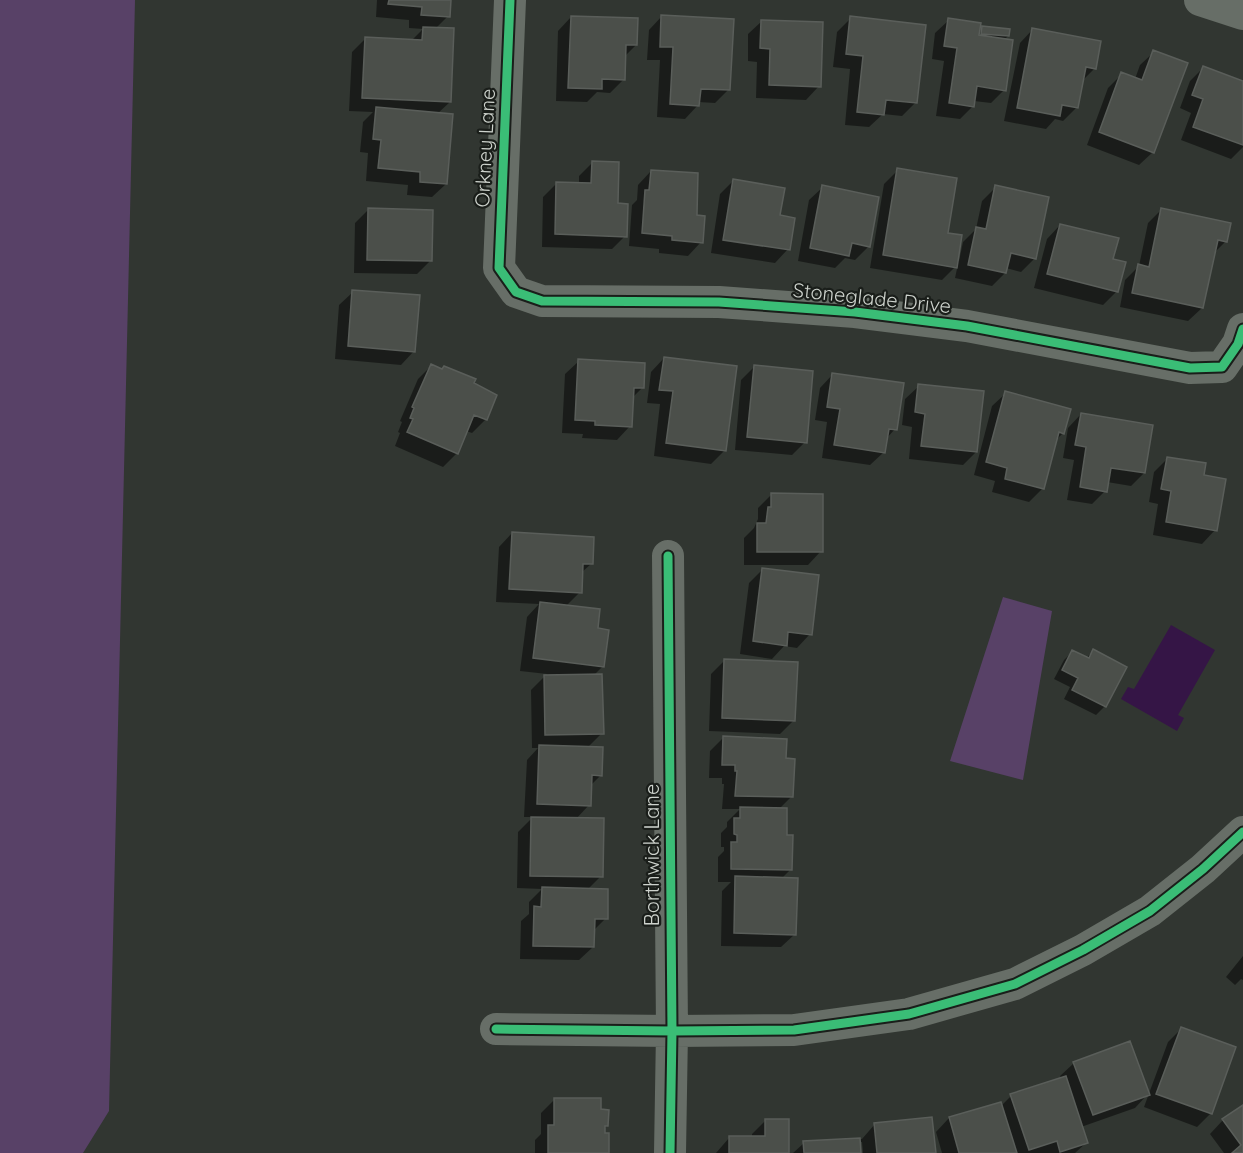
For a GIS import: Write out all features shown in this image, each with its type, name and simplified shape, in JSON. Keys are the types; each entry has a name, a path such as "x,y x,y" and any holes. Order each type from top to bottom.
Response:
{"street":[{"name":"Orkney Lane","path":"510,0 499,268 516,292"},
{"path":"1200,0 1243,14"},
{"name":"Stoneglade Drive","path":"516,292 542,302 719,302 855,312 967,326 1190,368 1222,367 1238,344 1243,329"},
{"name":"Borthwick Lane","path":"668,556 672,1031 670,1153"},
{"path":"495,1029 794,1030 909,1014 1015,984 1083,950 1150,911 1203,869 1243,832"}],"shaded area":[{"path":"0,0 135,0 109,1111 83,1153 0,1153"},
{"path":"1003,597 1052,611 1023,780 950,761"},
{"path":"1171,625 1215,650 1178,715 1184,718 1177,731 1121,699 1128,687 1134,689"}],"building":[{"path":"389,0 451,0 450,17 421,15 422,7 388,4"},
{"path":"661,15 734,19 730,90 701,89 699,106 670,104 673,47 660,47"},
{"path":"571,16 638,18 637,45 626,45 625,80 602,79 602,89 568,88"},
{"path":"850,16 926,25 917,103 886,100 884,115 857,112 863,56 846,54"},
{"path":"948,18 981,23 979,35 1013,40 1006,91 977,86 974,107 949,103 957,48 944,46"},
{"path":"761,20 823,22 821,87 769,85 770,49 760,48"},
{"path":"982,26 1010,29 1009,36 981,34"},
{"path":"423,27 454,28 451,102 362,98 365,37 422,40"},
{"path":"1032,28 1101,41 1096,69 1086,67 1078,108 1062,105 1060,116 1017,108"},
{"path":"1153,50 1188,63 1154,153 1099,132 1121,72 1142,80"},
{"path":"1203,66 1243,81 1243,145 1193,127 1203,99 1192,95"},
{"path":"376,107 453,114 447,184 420,182 420,172 378,168 381,140 373,139"},
{"path":"592,161 619,162 618,203 628,204 627,237 555,234 556,182 591,183"},
{"path":"897,168 957,178 948,233 962,235 957,268 883,255"},
{"path":"651,170 698,173 697,215 705,216 703,243 672,240 672,236 642,233 645,190 649,190"},
{"path":"733,179 785,188 780,215 795,218 790,250 723,240"},
{"path":"822,185 879,197 870,247 852,243 849,256 810,248"},
{"path":"995,185 1049,197 1036,259 1011,253 1006,273 968,265 976,227 986,229"},
{"path":"368,208 433,210 432,261 367,260"},
{"path":"1161,208 1231,223 1227,242 1218,240 1203,308 1132,293 1138,264 1149,267"},
{"path":"1060,224 1119,238 1113,259 1126,262 1118,292 1047,274"},
{"path":"352,290 420,295 415,352 348,346"},
{"path":"664,357 737,366 726,451 666,443 673,391 659,390"},
{"path":"578,359 645,363 644,388 634,388 632,427 595,425 595,421 575,420"},
{"path":"431,364 442,369 444,366 476,379 474,383 497,395 487,420 474,415 458,454 407,432 413,419 410,418 414,408 412,407"},
{"path":"754,365 813,371 807,443 747,437"},
{"path":"832,373 904,383 897,430 889,429 885,453 834,445 840,409 827,407"},
{"path":"918,384 984,391 977,452 921,446 925,414 915,412"},
{"path":"1005,391 1071,409 1064,434 1059,432 1044,489 1005,479 1007,468 986,462"},
{"path":"1081,413 1153,425 1145,473 1111,468 1107,492 1080,487 1086,447 1075,445"},
{"path":"1167,457 1206,463 1204,475 1226,479 1217,531 1166,522 1171,491 1161,489"},
{"path":"771,493 823,494 823,552 757,552 757,523 766,523 768,507 771,507"},
{"path":"512,532 594,537 593,564 583,564 582,593 509,589"},
{"path":"762,568 819,575 812,635 788,632 787,646 753,641"},
{"path":"540,602 600,609 598,628 609,630 604,667 533,658"},
{"path":"1093,649 1127,667 1106,707 1072,690 1078,678 1062,670 1072,650 1089,658"},
{"path":"724,659 798,662 795,721 722,718"},
{"path":"602,674 604,734 545,735 544,675"},
{"path":"723,736 787,739 786,758 795,759 793,797 735,796 737,771 735,771 735,765 722,765"},
{"path":"539,745 603,747 602,776 592,775 591,806 537,804"},
{"path":"740,807 787,808 787,835 793,835 792,870 731,869 731,842 737,842 737,835 734,834 734,818 740,818"},
{"path":"531,817 604,818 603,877 530,876"},
{"path":"735,876 798,878 796,935 734,933"},
{"path":"542,887 608,889 608,919 595,919 594,947 533,946 534,906 541,907"},
{"path":"1181,1027 1236,1047 1212,1114 1156,1094"},
{"path":"1130,1041 1150,1095 1093,1115 1073,1062"},
{"path":"1066,1076 1088,1143 1060,1152 1057,1141 1029,1150 1010,1094"},
{"path":"554,1098 601,1098 601,1109 609,1110 605,1133 609,1133 609,1153 548,1153 548,1125 554,1125"},
{"path":"1001,1102 1017,1153 959,1153 949,1117"},
{"path":"1243,1105 1243,1153 1232,1153 1241,1145 1222,1119"},
{"path":"932,1117 936,1153 877,1153 874,1123"},
{"path":"765,1119 789,1119 789,1153 729,1153 729,1136 765,1136"},
{"path":"860,1138 861,1153 804,1153 803,1141"}],"cycle path":[{"path":"510,0 499,268 516,292 542,301 719,302 855,312 967,326 1190,368 1222,367 1238,344 1243,329"},
{"path":"668,556 672,1031 670,1153"},
{"path":"496,1029 794,1030 909,1014 1015,984 1083,950 1150,911 1203,869 1243,832"}]}
